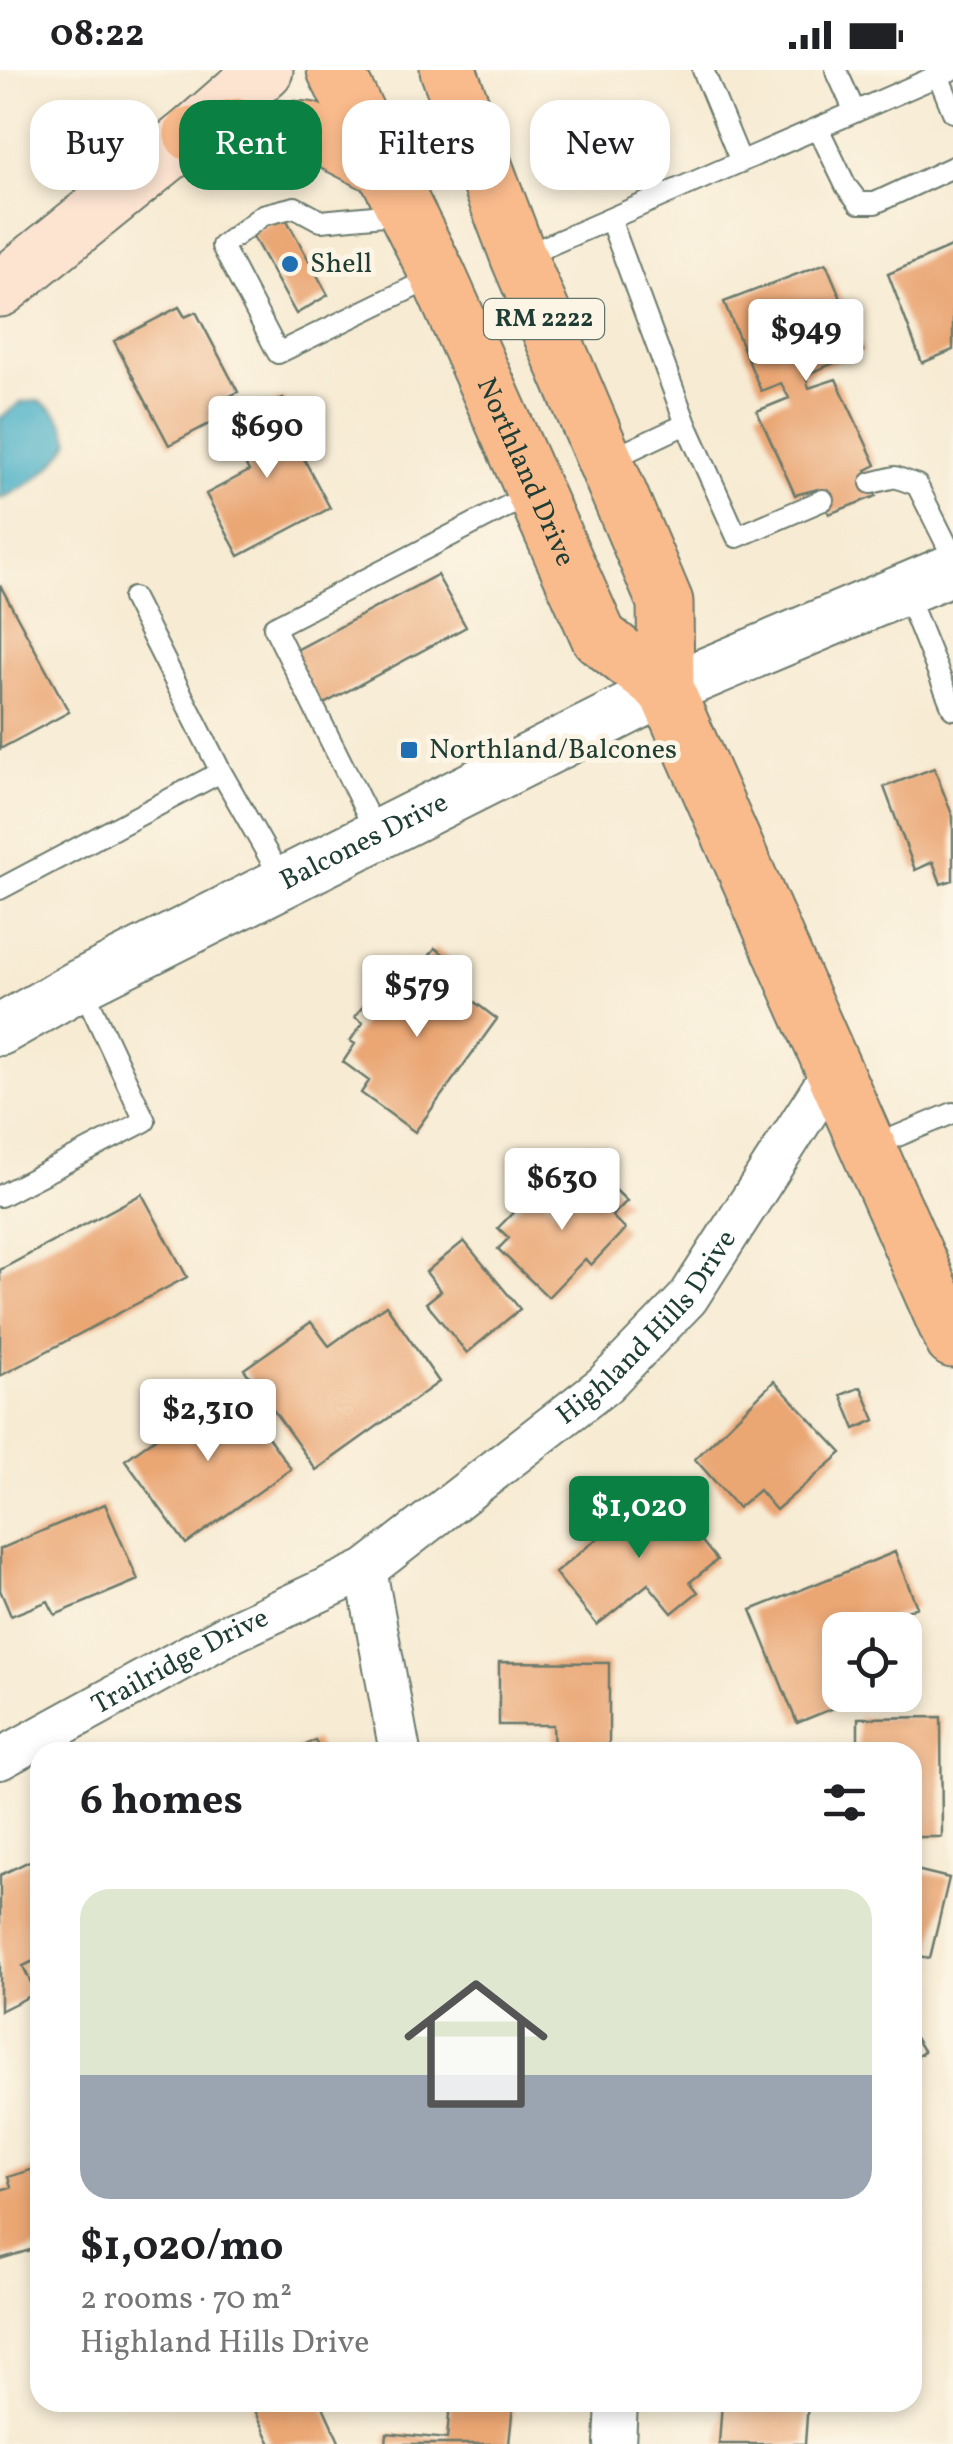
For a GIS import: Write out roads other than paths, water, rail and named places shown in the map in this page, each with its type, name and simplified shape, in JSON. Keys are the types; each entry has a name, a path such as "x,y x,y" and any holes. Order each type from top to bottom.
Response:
{"main road":[{"path":"231,100 265,70"},
{"name":"Northland Drive","path":"334,70 349,100"},
{"name":"Northland Drive","path":"448,70 461,100"},
{"path":"470,70 471,100"},
{"path":"0,289 179,144"},
{"name":"Northland Drive","path":"394,190 438,275 599,636 666,690"},
{"name":"Northland Drive","path":"494,190 519,258 665,602 666,690 869,1148 930,1267 952,1337"}],"street":[{"name":"Balcones Drive","path":"0,1030 81,984 666,690 953,569"},
{"name":"Highland Hills Drive","path":"366,1570 604,1385 688,1298 834,1070"},
{"path":"366,1570 398,1742"},
{"name":"Trailridge Drive","path":"0,1758 228,1634 366,1570"},
{"path":"615,2444 617,2412"}],"lane":[{"path":"703,70 741,162"},
{"path":"836,70 855,112"},
{"path":"519,258 945,73 953,112"},
{"path":"818,128 846,186 859,203 874,204 953,167"},
{"path":"394,190 322,221 295,207 263,215 222,246 278,354 438,275"},
{"path":"610,219 686,424 737,538 823,500"},
{"path":"605,462 686,424"},
{"path":"870,483 895,477 917,485 953,557"},
{"path":"378,836 274,627 535,492"},
{"path":"905,590 953,709"},
{"path":"132,598 284,883"},
{"path":"0,889 222,772"},
{"path":"0,1196 145,1122 81,984"},
{"path":"869,1148 953,1113"}],"water":[{"path":"39,401 59,417 70,441 40,475 0,499 0,418 22,402"}],"place":[{"name":"Shell","path":"290,264"},
{"name":"Northland/Balcones","path":"409,750"}]}
